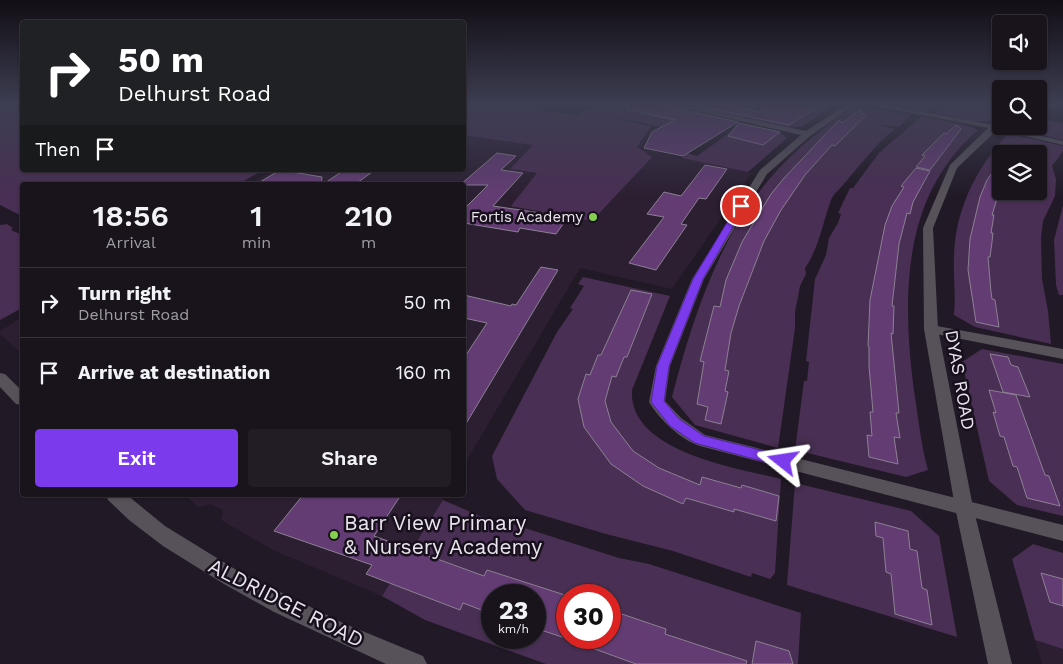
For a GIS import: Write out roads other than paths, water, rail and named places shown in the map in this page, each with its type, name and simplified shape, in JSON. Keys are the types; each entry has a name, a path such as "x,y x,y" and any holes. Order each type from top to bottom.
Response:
{"street":[{"path":"807,134 763,172 698,279 663,366 657,402 675,422 700,440 1063,533"},
{"name":"DYAS ROAD","path":"988,134 953,167 928,228 931,329 964,507 1000,664"},
{"path":"1034,135 1063,143"},
{"path":"931,329 1063,354"},
{"path":"0,378 20,398"},
{"name":"ALDRIDGE ROAD","path":"116,497 126,508 175,544 255,592 382,652 415,664"}],"place":[{"name":"Fortis Academy","path":"593,217"},
{"name":"Barr View Primary & Nursery Academy","path":"334,535"}]}
